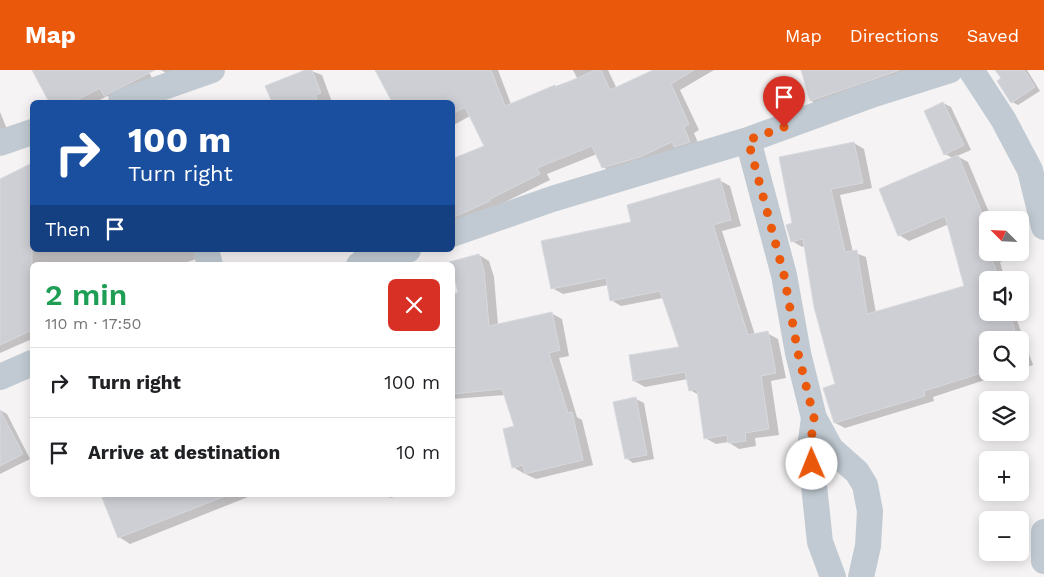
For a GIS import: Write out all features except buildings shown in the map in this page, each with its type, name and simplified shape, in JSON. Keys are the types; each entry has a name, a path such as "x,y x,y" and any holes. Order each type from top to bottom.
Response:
{"street":[{"path":"134,100 154,97 212,70"},
{"path":"455,233 552,199 748,140 874,94 950,70"},
{"path":"971,70 1003,119 1030,170 1044,227"},
{"path":"0,143 30,133"},
{"path":"748,140 784,275 798,353 814,418 831,448 857,472 864,485 870,511 868,546 861,577"},
{"path":"369,262 401,252"},
{"path":"0,377 30,364"},
{"path":"814,418 810,448 820,542 833,577"},
{"path":"1044,532 1044,561"}],"route":[{"path":"784,127 748,140 784,275 798,353 814,418 810,448 812,464"}]}
